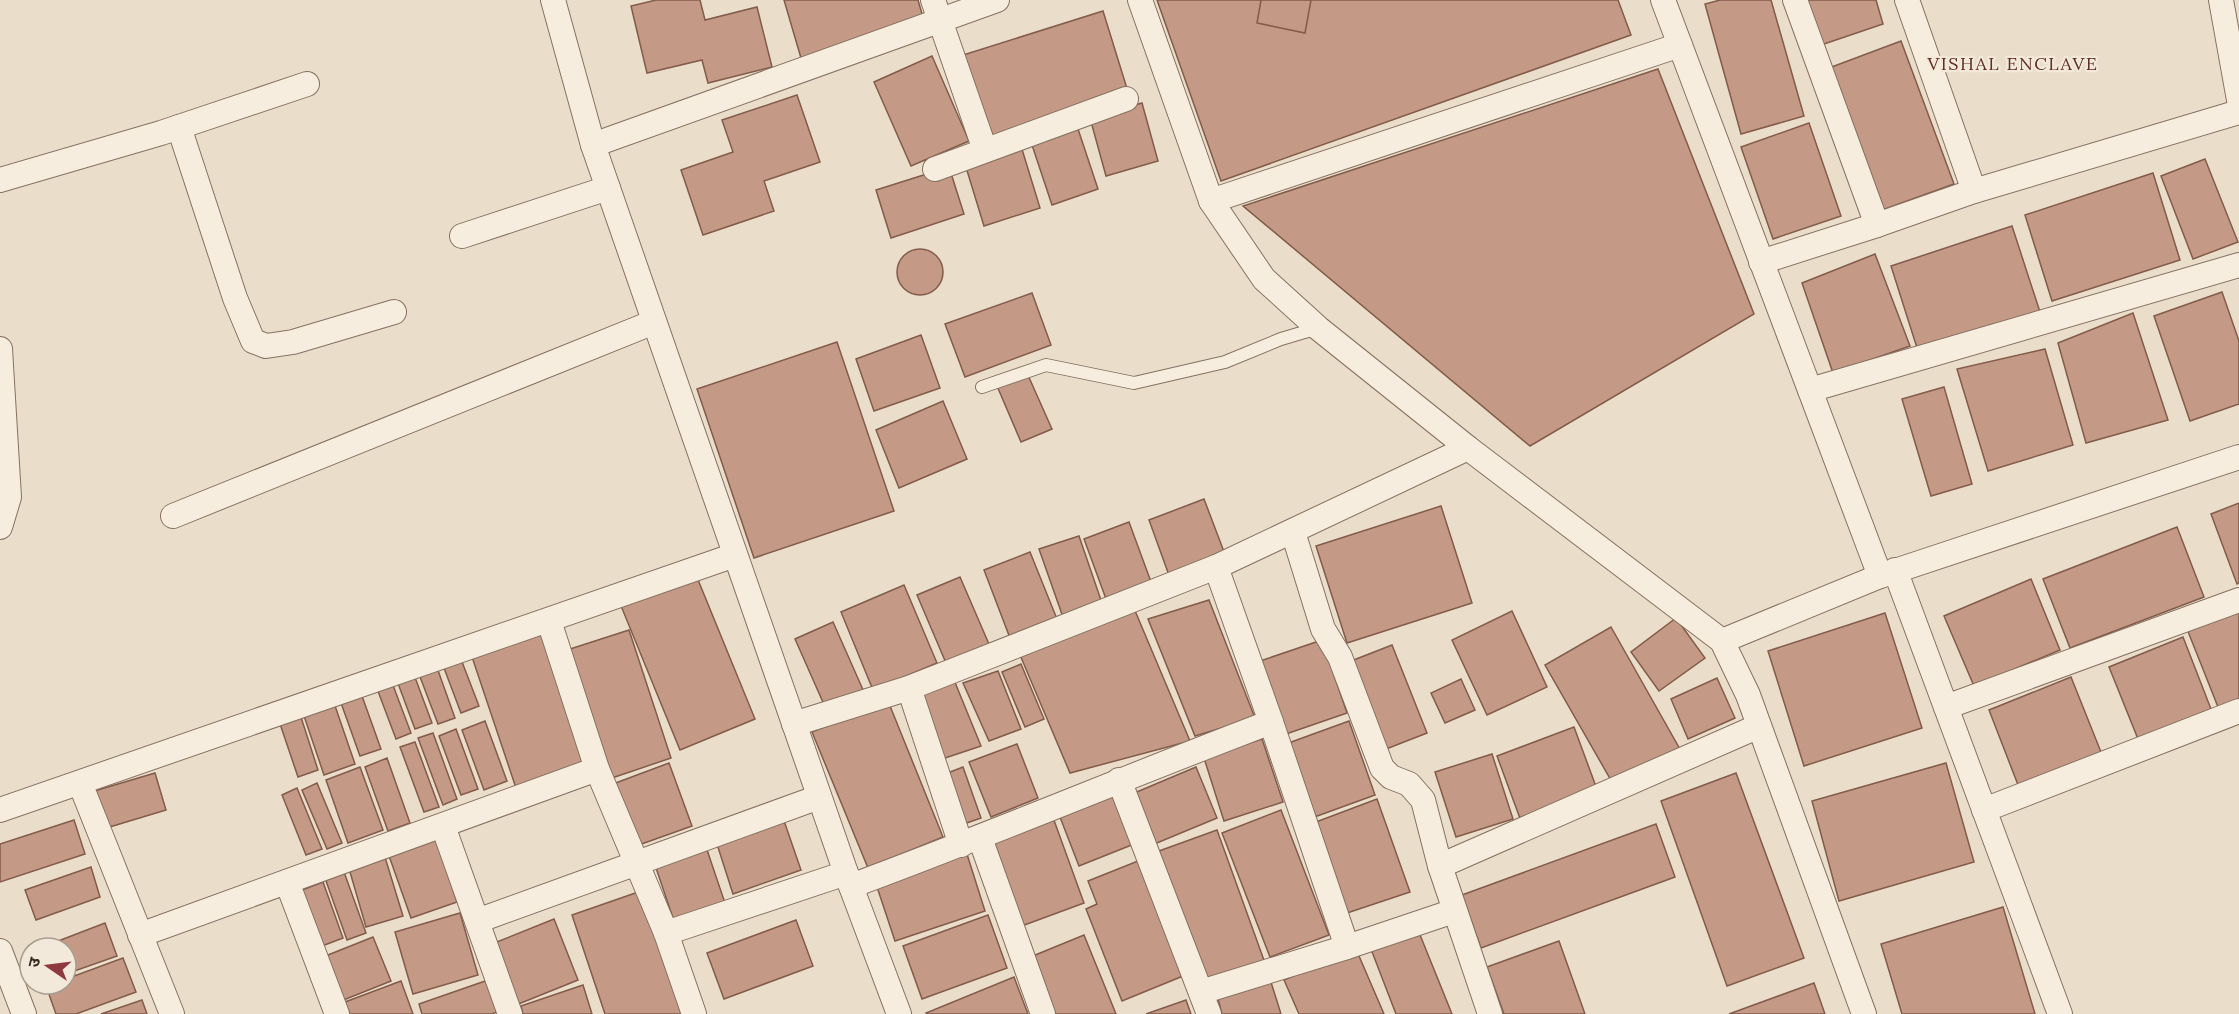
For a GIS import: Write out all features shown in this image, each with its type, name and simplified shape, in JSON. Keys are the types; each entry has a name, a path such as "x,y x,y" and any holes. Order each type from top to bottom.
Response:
{"street":[{"path":"553,0 593,145 848,880 899,1014"},
{"path":"593,145 937,10 997,0"},
{"path":"1140,0 1211,201 1264,279 1318,328 1468,448 1722,642 1748,695 1864,1014"},
{"path":"1663,0 1810,390 1946,707 2060,1014"},
{"path":"1795,0 1877,225"},
{"path":"1907,0 1974,191"},
{"path":"2221,0 2239,100"},
{"path":"937,10 985,150"},
{"path":"1211,201 1680,45"},
{"path":"0,180 179,127 307,84"},
{"path":"935,169 1126,99"},
{"path":"1761,262 1974,191 2239,112"},
{"path":"179,127 236,298 253,341 266,346 293,342 394,312"},
{"path":"462,236 608,188"},
{"path":"1810,390 2239,265"},
{"path":"173,516 654,322"},
{"path":"0,349 9,497 0,527"},
{"path":"794,724 909,688 1216,567 1468,448"},
{"path":"1722,642 1888,573 2239,457"},
{"path":"1293,532 1323,629 1340,657 1382,768 1391,777 1409,784 1423,800 1440,866 1488,1014"},
{"path":"0,810 735,555"},
{"path":"1216,567 1347,947"},
{"path":"1946,707 2239,600"},
{"path":"549,621 597,769 666,933 694,1014"},
{"path":"909,688 970,842 1043,1014"},
{"path":"1984,810 2239,711"},
{"path":"666,933 970,842 1119,780 1271,722"},
{"path":"1440,866 1759,726"},
{"path":"140,935 597,769"},
{"path":"1119,780 1205,1003 1347,947 1454,911"},
{"path":"80,783 172,1014"},
{"path":"477,921 819,797"},
{"path":"443,826 510,1014"},
{"path":"287,882 337,1014"},
{"path":"2,961 24,1014"}],"lane":[{"path":"982,387 1046,365 1134,383 1225,362 1281,339 1318,328"}],"building":[{"path":"656,0 700,0 705,20 757,7 772,67 708,83 702,60 647,73 631,6"},
{"path":"784,0 918,0 924,21 801,58"},
{"path":"1157,0 1618,0 1631,35 1221,181"},
{"path":"1261,0 1311,0 1305,33 1257,23"},
{"path":"1720,0 1771,0 1804,116 1741,134 1705,4"},
{"path":"1806,0 1876,0 1883,24 1821,45"},
{"path":"1103,11 1129,95 986,140 960,56"},
{"path":"1901,41 1954,184 1874,213 1821,71"},
{"path":"932,56 969,141 911,166 874,82"},
{"path":"1658,69 1754,314 1530,446 1243,206"},
{"path":"797,95 820,162 764,181 774,211 703,235 681,170 733,152 722,120"},
{"path":"1142,103 1158,161 1106,176 1090,118"},
{"path":"1809,123 1841,216 1773,239 1741,147"},
{"path":"1078,129 1098,189 1052,205 1032,145"},
{"path":"1021,146 1040,208 984,226 965,164"},
{"path":"2205,159 2238,242 2193,259 2161,176"},
{"path":"949,167 964,214 891,238 876,190"},
{"path":"2153,173 2180,260 2052,301 2025,215"},
{"path":"2012,226 2040,312 1918,351 1891,266"},
{"path":"920,249 936,256 943,272 936,288 920,295 904,288 897,272 904,256"},
{"path":"1875,254 1910,346 1833,373 1802,283"},
{"path":"2222,292 2239,341 2239,404 2190,421 2154,316"},
{"path":"1032,293 1051,345 965,377 945,324"},
{"path":"2133,313 2168,420 2086,443 2058,343"},
{"path":"921,335 940,388 874,411 856,359"},
{"path":"837,342 894,511 754,558 697,389"},
{"path":"2045,349 2073,445 1988,471 1957,369"},
{"path":"1027,373 1052,429 1021,442 997,386"},
{"path":"1944,387 1972,484 1931,496 1902,399"},
{"path":"943,401 967,459 899,488 876,430"},
{"path":"1204,499 1226,557 1170,578 1149,520"},
{"path":"2239,503 2239,583 2237,584 2211,514"},
{"path":"1441,506 1472,603 1347,643 1316,546"},
{"path":"1129,522 1154,590 1109,607 1084,539"},
{"path":"2177,527 2204,597 2070,648 2043,579"},
{"path":"1079,536 1103,606 1064,620 1039,549"},
{"path":"1030,552 1057,619 1010,638 984,570"},
{"path":"694,570 755,719 680,750 619,601"},
{"path":"960,577 992,651 949,670 917,595"},
{"path":"2031,579 2060,650 1974,686 1944,616"},
{"path":"904,585 937,663 873,690 841,612"},
{"path":"1209,600 1255,718 1195,736 1148,619"},
{"path":"1133,606 1190,741 1070,773 1020,655"},
{"path":"2239,609 2239,704 2220,712 2187,629"},
{"path":"1512,611 1547,687 1487,715 1452,640"},
{"path":"1885,613 1922,728 1804,766 1768,651"},
{"path":"1676,618 1705,658 1659,691 1631,652"},
{"path":"833,622 864,692 826,709 795,639"},
{"path":"542,626 588,763 516,788 470,651"},
{"path":"1611,627 1681,751 1616,789 1545,665"},
{"path":"629,630 671,758 609,779 567,650"},
{"path":"2183,637 2211,709 2138,739 2109,667"},
{"path":"1322,640 1347,713 1286,734 1260,661"},
{"path":"1392,645 1427,733 1381,751 1346,663"},
{"path":"459,654 479,706 461,713 441,660"},
{"path":"435,662 455,718 438,724 417,669"},
{"path":"1021,664 1044,719 1025,727 1002,672"},
{"path":"998,671 1021,729 989,741 963,683"},
{"path":"413,672 432,723 415,729 396,678"},
{"path":"2071,677 2103,757 2020,790 1989,710"},
{"path":"1717,678 1735,718 1688,739 1671,699"},
{"path":"1461,679 1475,710 1445,723 1431,693"},
{"path":"391,680 411,733 396,739 376,686"},
{"path":"954,680 981,746 939,760 918,697"},
{"path":"362,696 381,749 360,756 341,703"},
{"path":"333,700 355,764 324,775 302,710"},
{"path":"888,701 943,837 868,868 812,732"},
{"path":"299,711 318,770 298,777 278,718"},
{"path":"485,721 507,781 484,790 462,730"},
{"path":"1349,721 1375,795 1309,819 1283,745"},
{"path":"1574,727 1598,792 1521,821 1497,756"},
{"path":"456,729 478,789 461,795 439,736"},
{"path":"433,733 457,799 443,805 418,738"},
{"path":"1262,739 1283,802 1224,821 1204,758"},
{"path":"415,742 439,807 424,812 400,747"},
{"path":"1017,744 1038,798 991,817 969,762"},
{"path":"1492,754 1513,819 1456,837 1435,772"},
{"path":"387,758 410,823 388,831 365,767"},
{"path":"669,763 692,826 636,846 613,784"},
{"path":"1946,763 1974,862 1839,901 1812,801"},
{"path":"360,767 383,830 348,843 326,780"},
{"path":"963,767 981,818 958,826 940,776"},
{"path":"1196,767 1217,818 1152,845 1132,794"},
{"path":"155,773 166,810 103,829 91,792"},
{"path":"1736,773 1804,958 1727,986 1661,801"},
{"path":"317,783 342,843 327,849 302,790"},
{"path":"297,788 322,849 306,855 282,795"},
{"path":"1113,790 1134,844 1079,866 1058,812"},
{"path":"1377,799 1410,892 1344,914 1316,822"},
{"path":"1281,810 1329,935 1270,957 1222,833"},
{"path":"1051,812 1084,903 1019,927 988,839"},
{"path":"782,815 801,870 733,894 716,841"},
{"path":"74,820 85,854 0,882 0,844"},
{"path":"1656,824 1675,877 1481,948 1462,895"},
{"path":"1217,830 1265,963 1207,985 1159,851"},
{"path":"435,836 457,902 411,918 388,853"},
{"path":"704,841 727,909 676,927 653,859"},
{"path":"966,851 985,911 895,941 875,881"},
{"path":"384,854 403,916 366,927 348,865"},
{"path":"1138,861 1183,976 1122,1001 1086,909 1097,904 1088,881"},
{"path":"91,867 100,897 36,920 25,890"},
{"path":"344,872 366,933 347,940 325,878"},
{"path":"323,882 343,938 322,946 302,890"},
{"path":"644,890 686,1014 605,1014 572,915"},
{"path":"2003,907 2035,1014 1902,1014 1881,944"},
{"path":"460,913 478,975 413,994 395,932"},
{"path":"988,915 1007,968 922,999 903,946"},
{"path":"554,919 578,980 516,1005 492,944"},
{"path":"796,920 813,966 724,999 707,953"},
{"path":"105,923 117,956 78,970 78,936 71,936"},
{"path":"1416,925 1452,1014 1396,1014 1369,944"},
{"path":"1084,935 1116,1014 1051,1014 1028,958"},
{"path":"373,937 391,981 341,1001 323,957"},
{"path":"1559,941 1585,1014 1504,1014 1487,967"},
{"path":"1356,949 1384,1014 1299,1014 1284,980"},
{"path":"123,958 136,992 76,1014 56,1014 50,996 78,996 78,975"},
{"path":"1014,977 1028,1014 926,1013"},
{"path":"1270,979 1281,1014 1222,1014 1217,995"},
{"path":"488,980 499,1011 492,1014 422,1014 419,1004"},
{"path":"401,981 413,1014 350,1014 345,1002"},
{"path":"1814,983 1825,1014 1729,1014"},
{"path":"583,985 592,1014 523,1014 521,1006"},
{"path":"142,1000 147,1014 101,1014"},
{"path":"1186,1000 1191,1014 1146,1014"}],"district":[{"name":"VISHAL ENCLAVE","path":"2013,64"}]}
